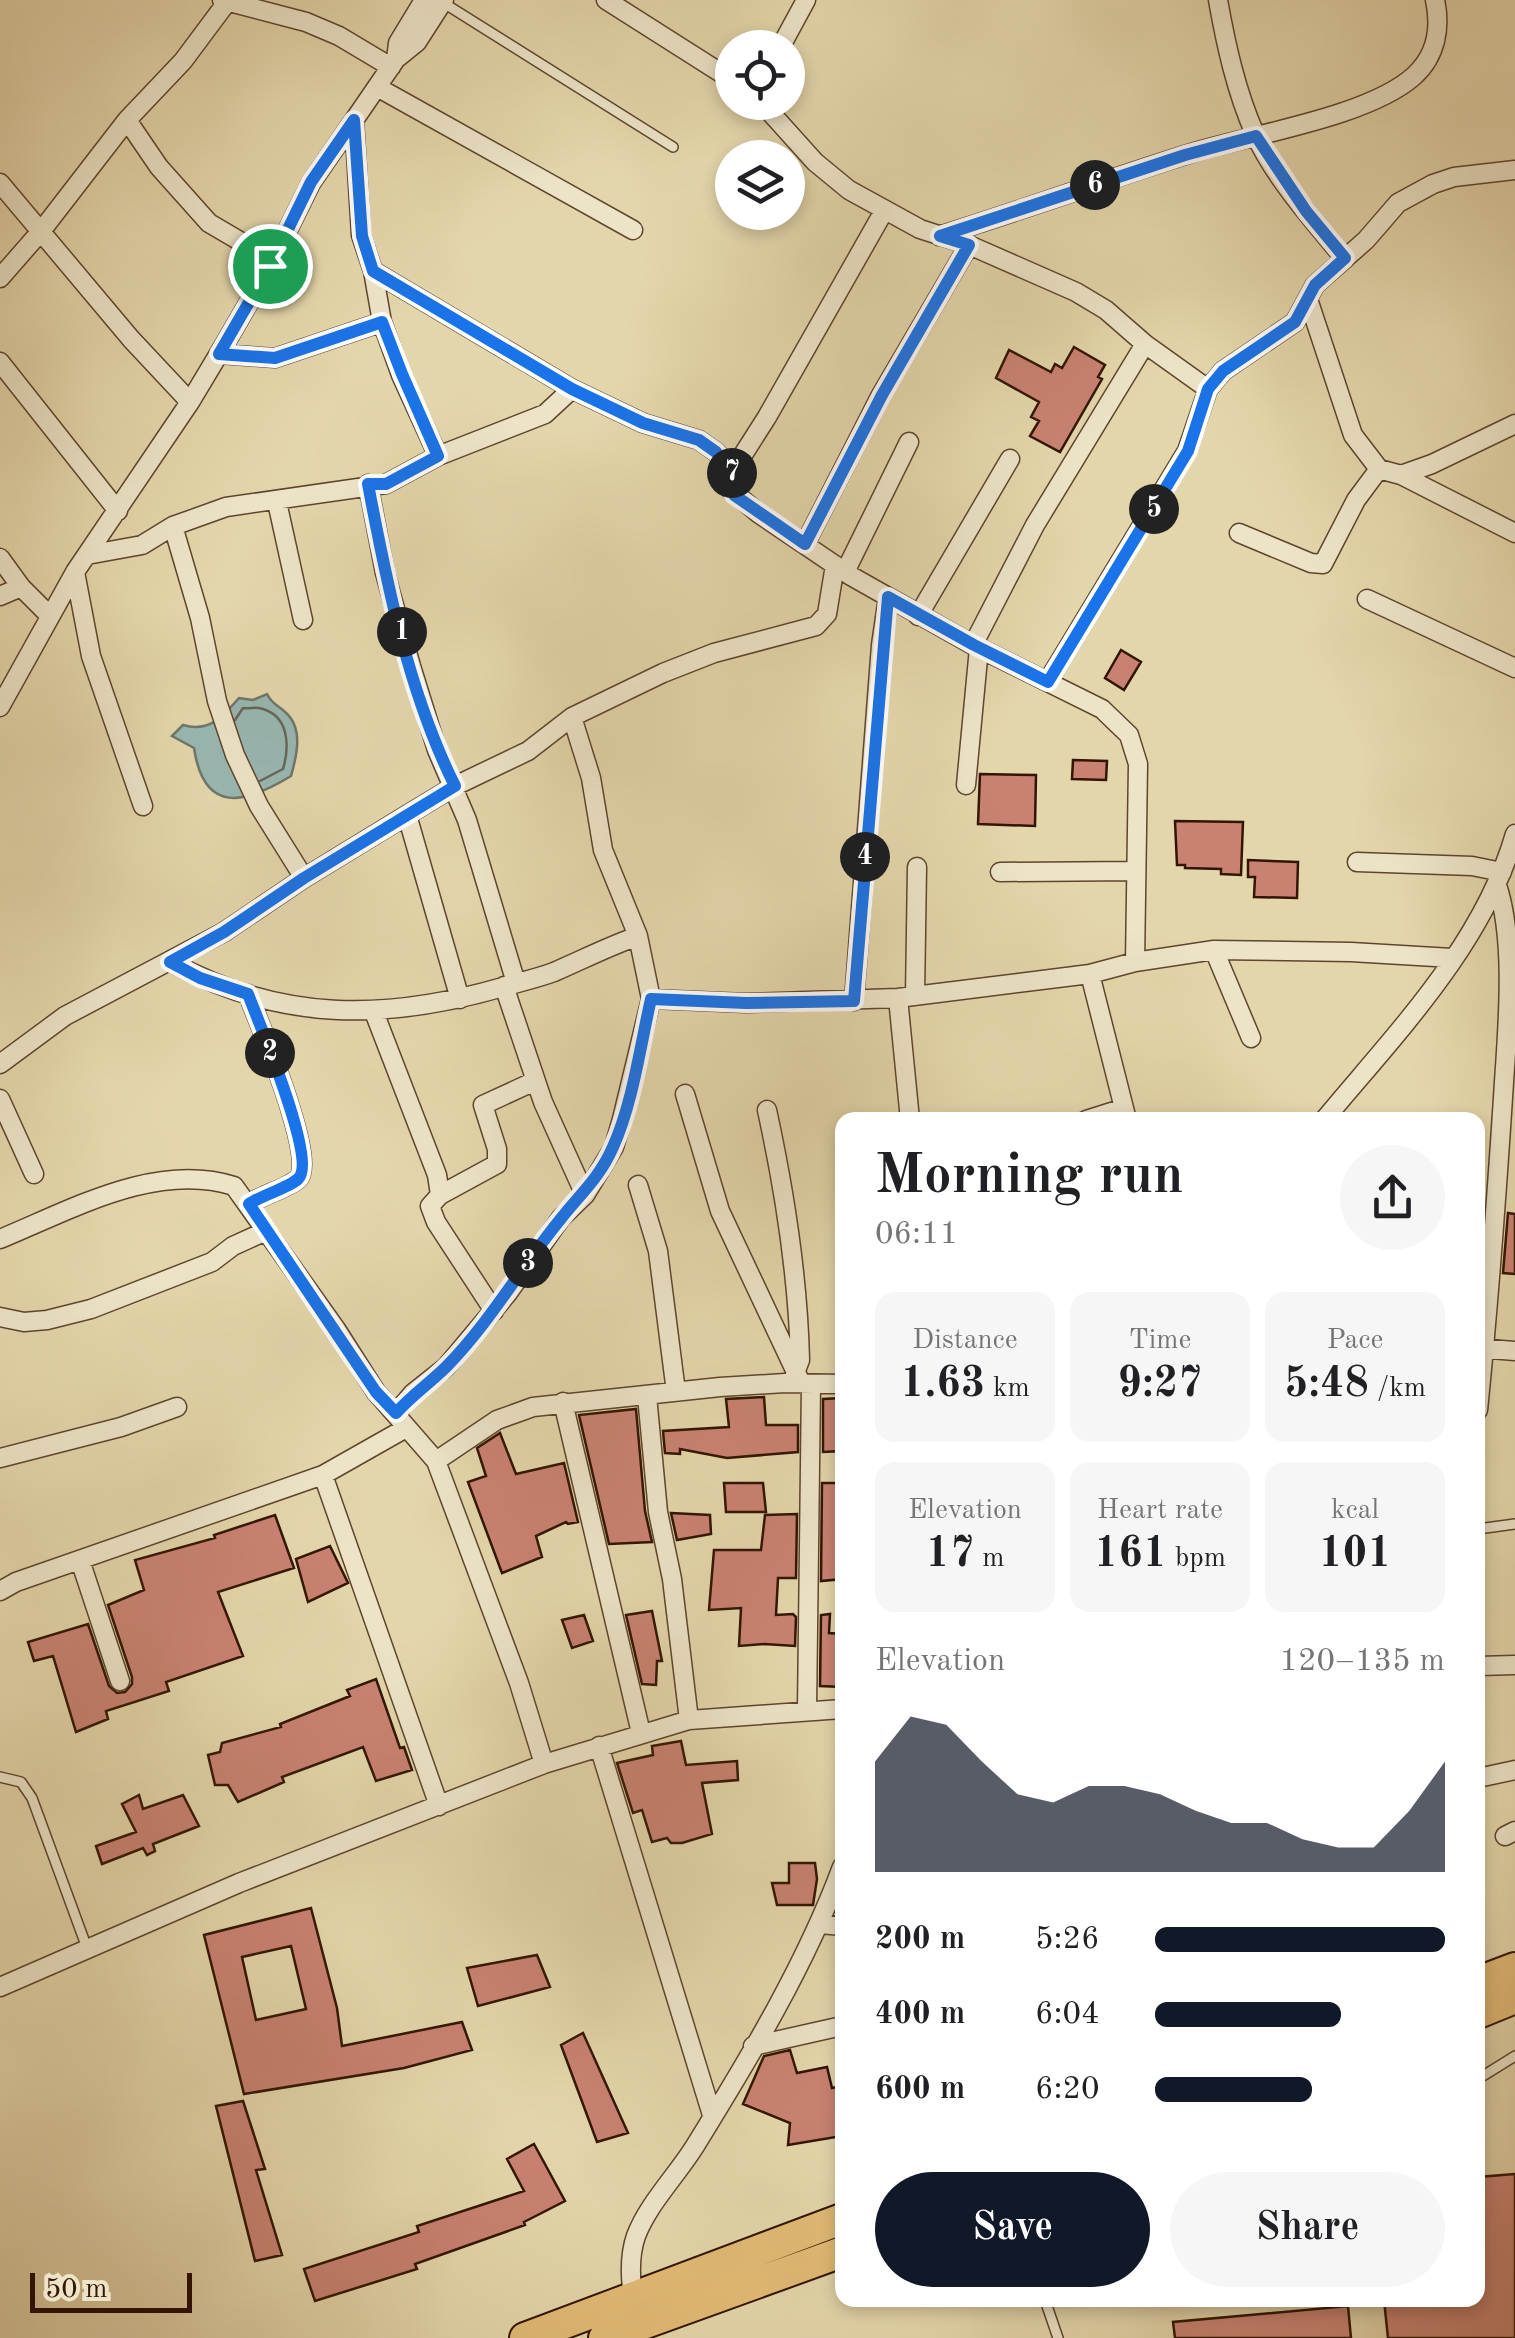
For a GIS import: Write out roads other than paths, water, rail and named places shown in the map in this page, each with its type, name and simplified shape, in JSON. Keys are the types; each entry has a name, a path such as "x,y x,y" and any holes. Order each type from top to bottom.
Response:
{"main road":[{"path":"1485,1979 1515,1968"},
{"path":"1485,2010 1515,1998"},
{"path":"525,2338 835,2221"},
{"path":"604,2338 835,2255"}],"street":[{"path":"606,0 636,8 715,67"},
{"path":"790,30 806,0"},
{"path":"1218,0 1228,50 1256,136 1306,211 1345,258"},
{"path":"940,236 1185,155 1351,108 1402,86 1416,74 1436,40 1439,25 1435,0"},
{"path":"0,278 127,120 158,90 225,1 306,22 393,63"},
{"path":"0,706 48,614 219,354 270,266 311,182 393,63 417,42 437,1"},
{"path":"377,86 633,230"},
{"path":"127,120 159,167 209,223 270,266"},
{"path":"354,120 362,236 382,322 438,456"},
{"path":"777,120 815,162 850,190 884,211 1076,292 1106,310 1144,344 1208,389"},
{"path":"1048,682 1188,451 1208,389 1223,371 1295,322 1315,285 1366,240 1398,203 1454,177 1515,170"},
{"path":"0,183 131,339 190,402"},
{"path":"884,211 767,418 732,472 729,484 734,495 840,569 918,616 1102,709 1129,735 1138,764 1140,798 1136,962"},
{"path":"805,544 882,395 969,245"},
{"path":"373,271 572,389 643,423 699,440 716,452 732,472"},
{"path":"1308,299 1353,435 1379,469 1401,475 1515,533"},
{"path":"219,354 275,358 382,322"},
{"path":"966,785 976,646 1034,525 1144,344"},
{"path":"0,362 118,510"},
{"path":"86,555 142,545 173,526 226,507 386,484 438,456 545,414 572,389"},
{"path":"1401,475 1515,424"},
{"path":"0,1064 65,1016 224,932 407,814 455,786 512,761 572,717 662,673 714,653 816,626 827,614 840,569 909,442"},
{"path":"918,616 1010,459"},
{"path":"1239,533 1311,563 1324,564 1356,500 1379,469"},
{"path":"368,484 385,573 411,666 437,750 455,786 535,1081 584,1195"},
{"path":"277,502 304,620"},
{"path":"173,526 200,618 217,701 235,755 259,806 304,878"},
{"path":"0,558 20,586 48,614"},
{"path":"75,572 91,656 143,806"},
{"path":"0,596 20,586"},
{"path":"854,1001 888,597"},
{"path":"1368,599 1515,668"},
{"path":"1,1583 80,1560 323,1475 401,1421 413,1394 446,1367 494,1311 561,1218 584,1195 614,1146 651,999 638,936 604,850 591,778 572,717"},
{"path":"407,814 460,1000"},
{"path":"1331,1112 1414,1015 1452,958 1500,879 1515,834"},
{"path":"1357,862 1472,866 1500,879"},
{"path":"910,1112 906,997 917,867"},
{"path":"1000,872 1136,871"},
{"path":"1485,1325 1506,1202 1508,928 1500,879"},
{"path":"170,962 200,978 292,1007 374,1012 460,1000 552,972 638,936"},
{"path":"651,999 746,1003 906,997 1090,974 1136,962 1214,950 1452,958"},
{"path":"1214,950 1252,1038"},
{"path":"1090,974 1124,1112"},
{"path":"248,994 300,1141 303,1168 295,1181 249,1204"},
{"path":"374,1012 408,1096 440,1195"},
{"path":"494,1311 436,1222 430,1206 440,1195 497,1164 497,1149 482,1105 535,1081"},
{"path":"685,1094 720,1212 803,1380"},
{"path":"0,1099 34,1174"},
{"path":"766,1110 794,1261 803,1380 806,1710"},
{"path":"0,1238 140,1184 208,1178 234,1186 376,1392 436,1461 519,1683 544,1764"},
{"path":"638,1185 658,1252 676,1392"},
{"path":"1,1312 24,1322 91,1308 212,1262 266,1231"},
{"path":"1485,1348 1515,1351"},
{"path":"436,1461 497,1420 532,1408 803,1380 835,1383"},
{"path":"648,1396 658,1512 672,1579 688,1720"},
{"path":"563,1402 641,1733"},
{"path":"0,1458 122,1427 177,1407"},
{"path":"323,1475 439,1806"},
{"path":"80,1560 120,1682"},
{"path":"1485,1666 1515,1664"},
{"path":"0,1987 240,1884 544,1764 688,1720 835,1710"},
{"path":"599,1746 712,2115"},
{"path":"1485,1776 1515,1770"},
{"path":"633,2296 630,2257 638,2230 696,2144 753,2046 820,1924 835,1884"},
{"path":"820,1924 835,1925"},
{"path":"753,2046 835,2028"}],"lane":[{"path":"437,1 673,147"},
{"path":"1485,1528 1515,1524"},
{"path":"0,1777 20,1782 32,1798 87,1948"},
{"path":"1485,2074 1515,2056"},
{"path":"1047,2307 1058,2338"}],"water":[{"path":"267,694 290,718 297,733 291,776 243,797 217,794 199,770 194,748 172,736 183,725 208,725 239,698 253,700"}]}
